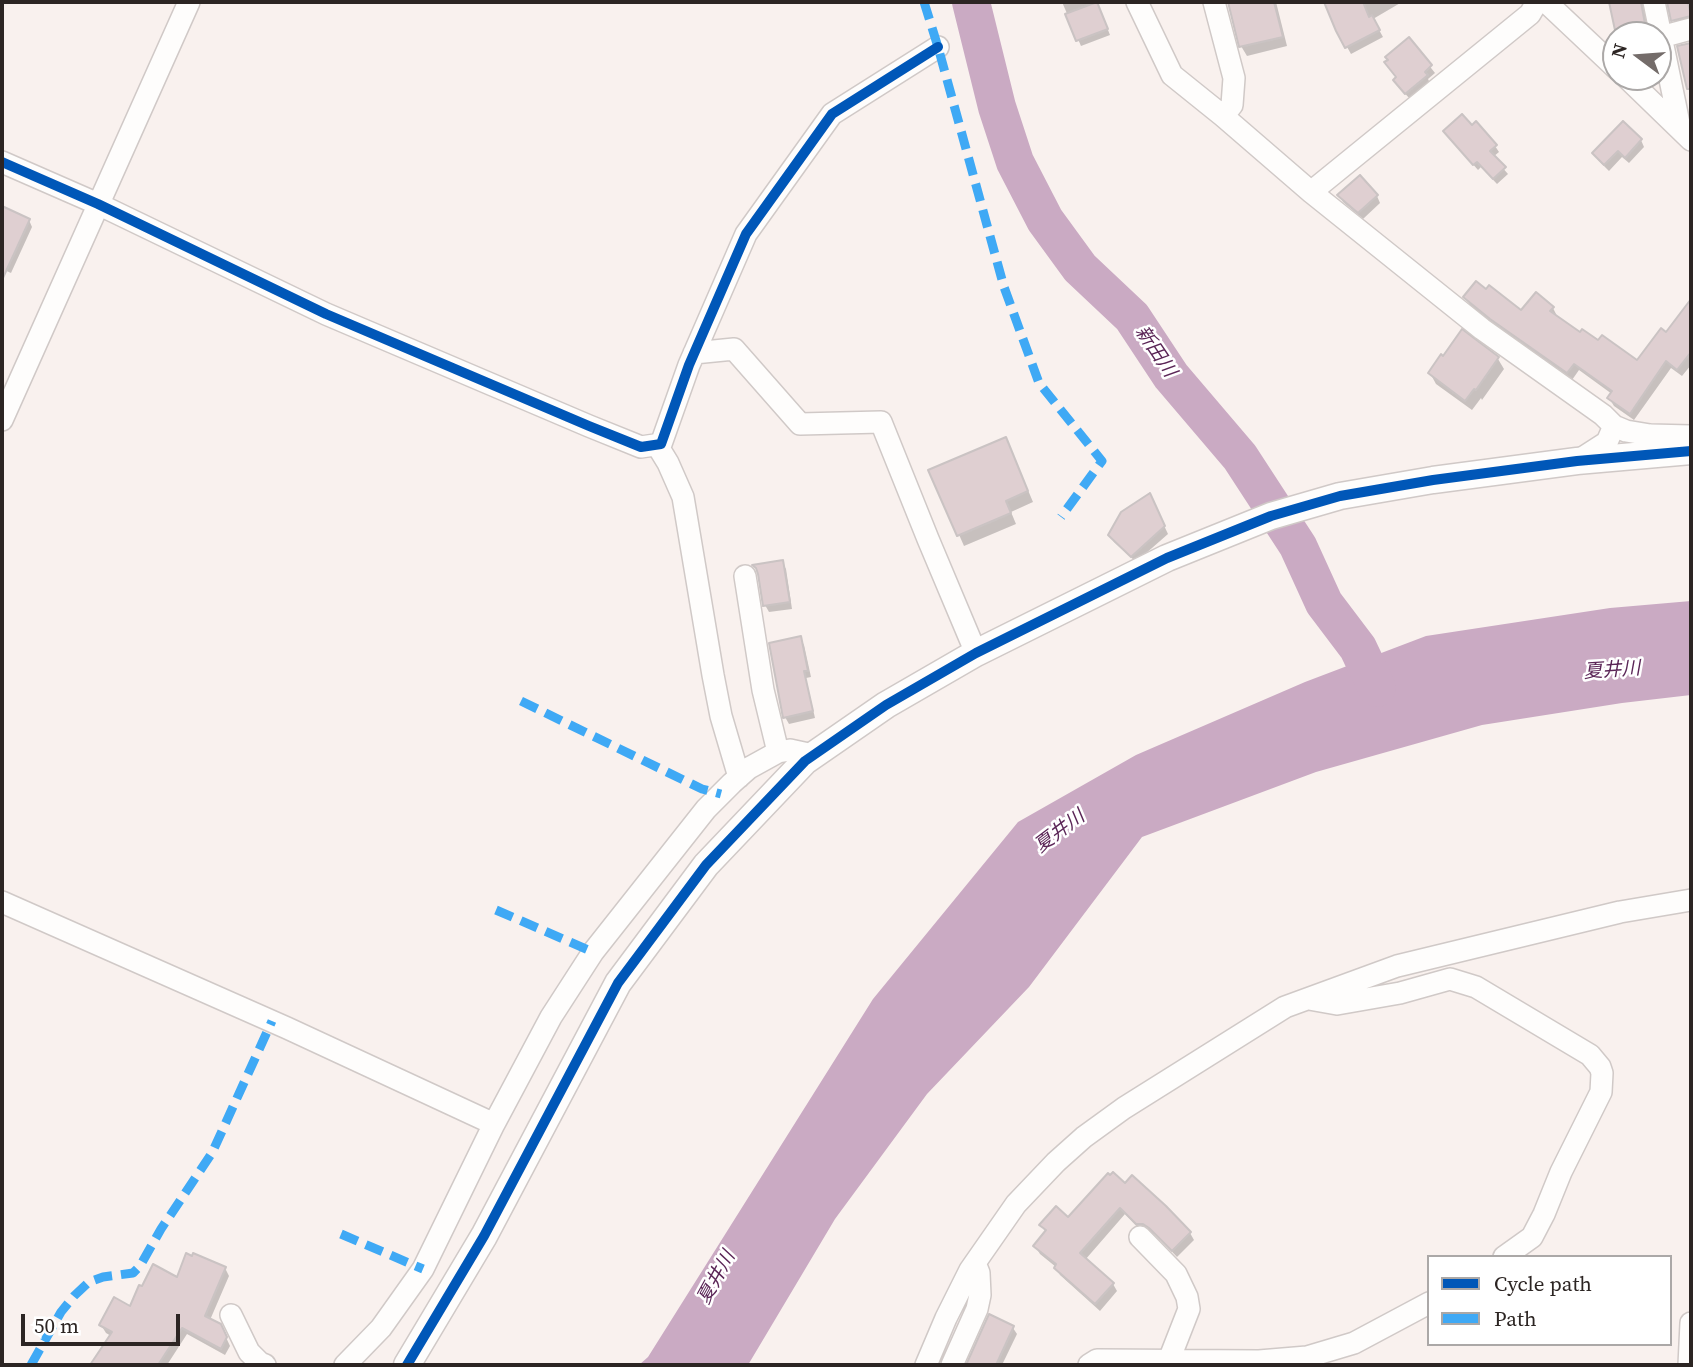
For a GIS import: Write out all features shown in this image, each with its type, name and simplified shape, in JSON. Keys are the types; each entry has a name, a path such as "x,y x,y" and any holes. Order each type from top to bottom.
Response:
{"street":[{"path":"2,421 189,2"},
{"path":"1137,2 1172,75 1311,192 1482,329 1603,415 1614,426 1650,435 1691,436"},
{"path":"1214,2 1234,78 1232,105 1223,116"},
{"path":"1311,192 1530,14 1537,2"},
{"path":"1546,2 1602,55"},
{"path":"1654,2 1658,21"},
{"path":"1672,34 1691,29"},
{"path":"2,162 98,204 326,314 641,447 661,444 694,353 746,234 832,114 939,47"},
{"path":"1672,78 1688,137"},
{"path":"1640,91 1688,137"},
{"path":"694,353 734,349 800,424 881,422 976,653"},
{"path":"1577,461 1607,442 1614,426"},
{"path":"657,444 683,496 713,676 721,716 739,777"},
{"path":"407,1365 484,1236 618,983 706,865 813,755 886,705 976,653 1167,558 1271,516 1340,496 1433,480 1577,461 1691,451"},
{"path":"744,576 763,690 778,751"},
{"path":"345,1365 381,1328 423,1269 494,1124 551,1017 593,952 706,809 739,777 778,751 790,750 813,755"},
{"path":"926,1365 946,1318 975,1264 1016,1204 1056,1162 1084,1137 1124,1108 1285,1007 1398,966 1620,912 1691,900"},
{"path":"2,902 272,1021 494,1124"},
{"path":"1307,999 1337,1004 1399,993 1450,979 1476,987 1590,1055 1600,1067 1601,1092 1561,1172 1544,1214 1532,1237 1507,1255"},
{"path":"1140,1237 1177,1274 1187,1297 1189,1309 1169,1360"},
{"path":"952,1365 980,1295 979,1273 975,1264"},
{"path":"1089,1365 1097,1360 1259,1361 1307,1357 1354,1343 1427,1304"},
{"path":"231,1315 249,1352 265,1365"},
{"path":"1689,1365 1691,1323"}],"water":[{"name":"夏井川","path":"1691,601 1691,695 1482,725 1316,772 1142,837 1029,987 927,1094 835,1219 748,1365 639,1365 648,1357 873,999 1018,822 1136,755 1305,682 1426,636 1610,608"}],"building":[{"path":"1097,2 1108,29 1076,41 1065,14"},
{"path":"1228,2 1274,2 1283,37 1239,47"},
{"path":"1324,2 1363,2 1369,17 1372,15 1380,30 1345,48"},
{"path":"1609,2 1641,2 1644,21 1613,21"},
{"path":"1667,2 1688,2 1691,16 1671,21"},
{"path":"1409,37 1432,65 1425,72 1428,75 1405,94 1393,80 1396,77 1384,62 1388,60 1385,57"},
{"path":"1691,43 1691,89 1687,89 1677,46"},
{"path":"1462,114 1472,125 1476,121 1497,145 1490,151 1506,167 1493,179 1477,162 1473,165 1443,131"},
{"path":"1623,121 1642,139 1625,158 1618,151 1604,165 1592,153"},
{"path":"1360,175 1378,195 1358,213 1337,195"},
{"path":"2,206 30,219 2,280"},
{"path":"1476,281 1486,289 1489,285 1521,310 1536,292 1554,307 1550,311 1580,332 1582,329 1598,340 1602,335 1637,360 1661,328 1666,332 1691,299 1691,352 1677,370 1666,361 1630,414 1607,398 1612,391 1574,364 1567,373 1463,297"},
{"path":"1462,329 1499,357 1465,401 1428,373"},
{"path":"1006,437 1028,491 1006,501 1011,513 957,536 928,470"},
{"path":"1150,493 1165,526 1131,557 1108,535 1121,512"},
{"path":"783,560 790,602 763,606 758,574 752,565"},
{"path":"801,636 808,671 804,671 813,711 783,718 769,643"},
{"path":"1113,1172 1125,1183 1132,1175 1191,1232 1172,1251 1149,1228 1136,1224 1120,1208 1080,1253 1114,1283 1095,1304 1054,1268 1056,1264 1033,1246 1046,1230 1039,1225 1056,1206 1068,1217 1108,1173 1110,1175"},
{"path":"186,1253 192,1256 193,1253 226,1267 205,1316 221,1324 227,1337 221,1349 182,1328 158,1365 90,1365 112,1332 99,1325 114,1297 130,1306 139,1285 142,1286 153,1264 177,1277"},
{"path":"989,1314 1014,1326 996,1365 966,1365"}],"waterway":[{"name":"新田川","path":"971,2 997,107 1015,162 1045,220 1080,268 1132,317 1171,376 1240,457 1298,546 1324,603 1358,648 1377,688"}],"marked path":[{"path":"924,2 1004,287 1039,383 1102,461 1061,517"},
{"path":"521,701 702,789 721,794"},
{"path":"496,910 593,952"},
{"path":"31,1365 61,1312 89,1282 133,1273 140,1266 161,1229 212,1153 272,1021"},
{"path":"341,1234 423,1269"}],"cycle path":[{"path":"2,162 98,204 326,314 641,447 661,444 689,365 746,234 832,114 938,47"},
{"path":"407,1365 484,1236 618,983 706,865 805,761 886,705 976,653 1167,558 1271,516 1340,496 1433,480 1577,461 1691,451"}]}
